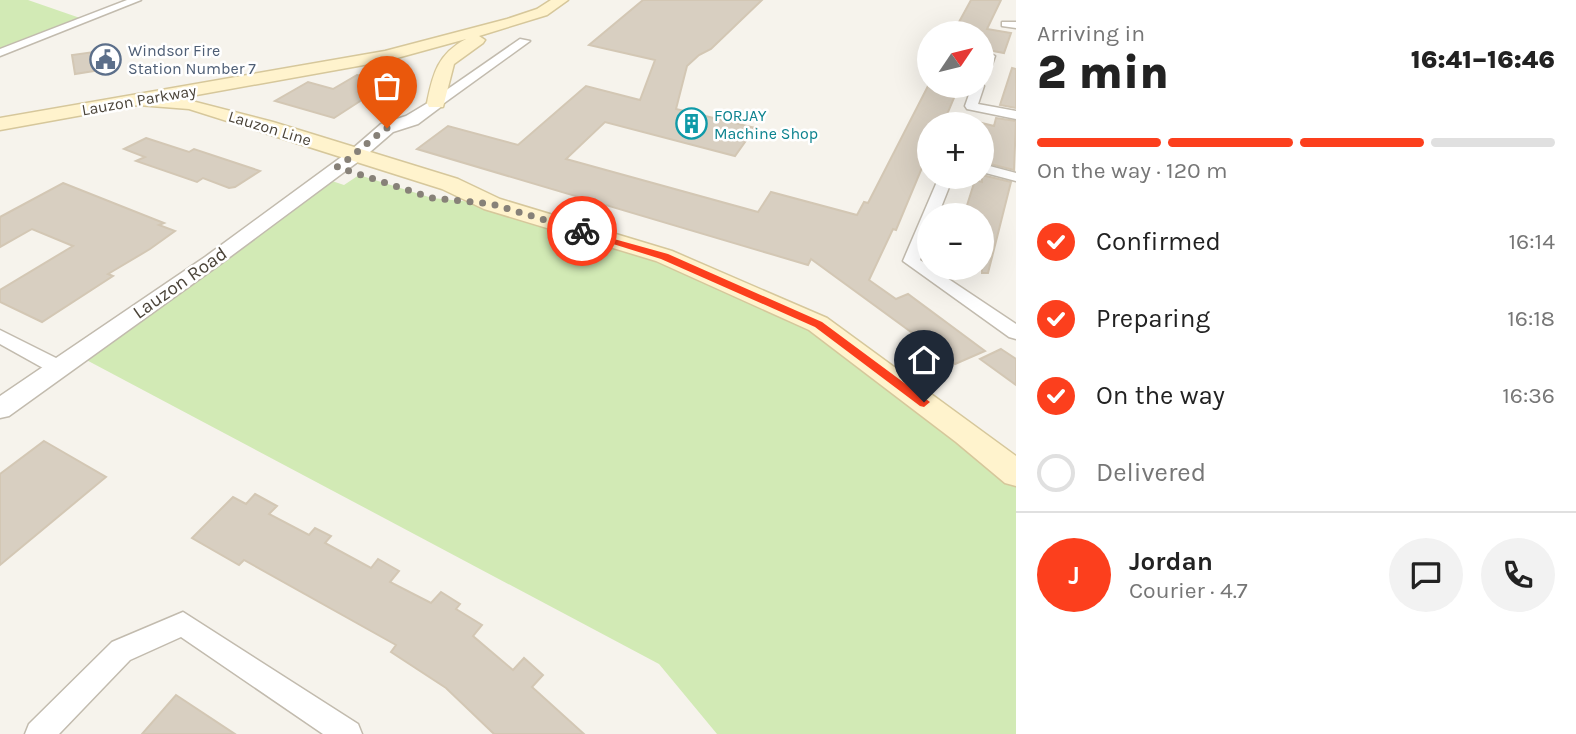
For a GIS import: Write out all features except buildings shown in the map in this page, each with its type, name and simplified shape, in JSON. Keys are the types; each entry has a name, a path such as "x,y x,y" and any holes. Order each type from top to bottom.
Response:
{"main road":[{"name":"Lauzon Parkway","path":"0,112 138,95 386,56 512,22 542,12 559,0"},
{"name":"Lauzon Parkway","path":"0,124 383,46 559,0"},
{"path":"436,103 440,72 449,57 512,22"},
{"path":"266,126 240,103 249,92 260,86 308,69"},
{"name":"Lauzon Line","path":"138,95 190,104 358,154 450,184 492,204"},
{"name":"Lauzon Line","path":"138,95 158,110 432,198 492,204"},
{"path":"492,204 664,257 818,324 967,434 1016,474"}],"street":[{"path":"0,53 136,0"},
{"name":"Lauzon Road","path":"0,409 212,261 337,167 358,154 387,146 405,133 412,120 524,41"},
{"path":"974,98 971,106 1016,115"},
{"path":"994,171 1016,177"},
{"path":"917,247 911,261 917,265"},
{"path":"939,280 1016,333"},
{"path":"0,336 59,368"},
{"path":"39,734 121,651 183,624 348,734"}],"green space":[{"path":"0,0 28,0 80,18 0,49"},
{"path":"359,175 432,198 492,204 664,256 818,324 1016,474 1016,734 717,734 659,664 77,355 323,178 344,185"}],"way so far":[{"path":"387,128 370,139 358,154 337,167 432,198 492,204 582,231"}],"place":[{"name":"Windsor Fire Station Number 7","path":"105,59"},
{"name":"FORJAY Machine Shop","path":"691,124"}],"route":[{"path":"582,231 664,257 818,324 924,402"}]}
